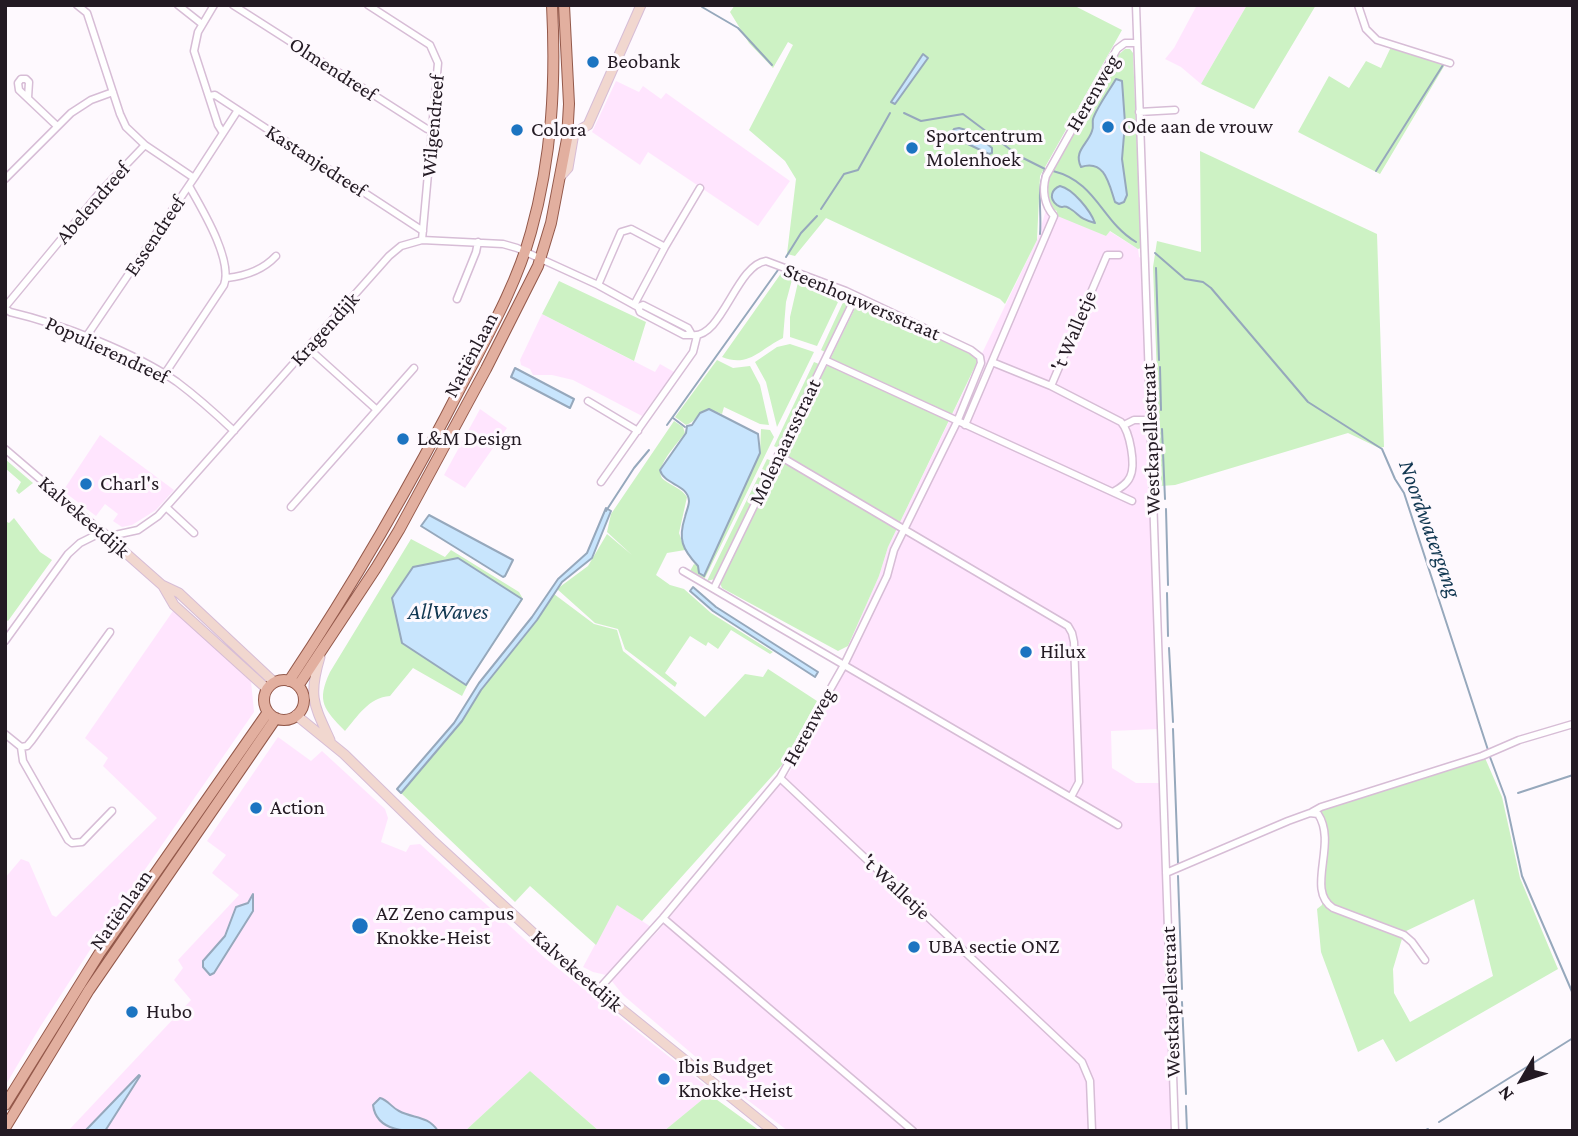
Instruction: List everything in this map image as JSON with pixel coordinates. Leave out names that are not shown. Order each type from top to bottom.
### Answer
[{"type":"main road","name":"Natiënlaan","points":[[294,683],[408,489],[497,318],[524,252],[544,181],[553,118],[552,5]]},
{"type":"main road","name":"Natiënlaan","points":[[294,683],[321,652],[376,568],[521,303],[540,259],[561,176],[569,117],[564,5]]},
{"type":"main road","points":[[294,683],[303,701],[296,715],[289,719],[272,715],[264,698],[270,686],[294,683]]},
{"type":"main road","name":"Natiënlaan","points":[[5,1105],[99,954],[272,715]]},
{"type":"main road","name":"Natiënlaan","points":[[5,1128],[89,990],[272,715]]},
{"type":"street","points":[[77,5],[87,13],[126,127],[145,145]]},
{"type":"street","points":[[178,5],[202,24]]},
{"type":"street","points":[[214,5],[195,39],[194,51],[223,134]]},
{"type":"street","name":"Olmendreef","points":[[233,5],[427,129],[433,130]]},
{"type":"street","name":"Wilgendreef","points":[[368,5],[430,45],[438,63],[422,240]]},
{"type":"street","points":[[561,176],[568,168],[574,133],[588,125],[640,5]]},
{"type":"street","name":"Westkapellestraat","points":[[1136,5],[1175,1131]]},
{"type":"street","points":[[1358,5],[1366,29],[1377,40],[1450,62]]},
{"type":"street","name":"Herenweg","points":[[965,425],[1054,216],[1048,210],[1044,192],[1046,176],[1117,49],[1125,43],[1137,43]]},
{"type":"street","points":[[5,179],[80,106],[113,92]]},
{"type":"street","name":"Kastanjedreef","points":[[209,96],[215,95],[423,231]]},
{"type":"street","points":[[28,98],[57,127]]},
{"type":"street","name":"Essendreef","points":[[86,337],[238,110]]},
{"type":"street","points":[[1139,112],[1175,110]]},
{"type":"street","points":[[569,117],[572,124],[581,127]]},
{"type":"street","name":"Abelendreef","points":[[5,308],[101,191],[145,145],[194,178]]},
{"type":"street","points":[[164,375],[227,278],[225,261],[201,206],[189,186]]},
{"type":"street","points":[[636,306],[665,247],[700,188]]},
{"type":"street","points":[[598,285],[621,232],[631,229],[665,247]]},
{"type":"street","name":"Kragendijk","points":[[110,539],[115,535],[138,530],[166,507],[395,250],[422,240],[503,244],[524,252]]},
{"type":"street","points":[[457,299],[478,242]]},
{"type":"street","points":[[524,252],[598,285],[636,306],[643,305],[688,328],[694,335],[693,352],[601,482]]},
{"type":"street","name":"'t Walletje","points":[[1119,255],[1107,255],[1051,386],[1124,425]]},
{"type":"street","points":[[227,278],[240,277],[267,265],[276,256]]},
{"type":"street","name":"Steenhouwersstraat","points":[[694,335],[708,329],[759,262],[772,263],[856,296],[971,350],[980,357]]},
{"type":"street","name":"Molenaarsstraat","points":[[713,588],[856,296]]},
{"type":"street","name":"Populierendreef","points":[[5,308],[86,337],[164,375],[188,391],[234,431]]},
{"type":"street","points":[[308,348],[377,410]]},
{"type":"street","name":"Herenweg","points":[[598,990],[663,918],[780,778],[844,665],[887,576],[894,550],[957,422],[979,369],[980,357]]},
{"type":"street","points":[[825,360],[1132,501]]},
{"type":"street","points":[[992,362],[1051,386]]},
{"type":"street","points":[[292,508],[414,368]]},
{"type":"street","points":[[588,401],[638,430]]},
{"type":"street","points":[[1113,492],[1122,487],[1132,474],[1130,434],[1124,425],[1134,420],[1150,420]]},
{"type":"street","name":"Kalvekeetdijk","points":[[5,449],[162,585],[176,607],[270,686]]},
{"type":"street","points":[[778,455],[1068,626],[1072,633],[1079,782],[1071,797]]},
{"type":"street","points":[[166,507],[194,533]]},
{"type":"street","points":[[5,641],[68,554],[80,543],[102,532]]},
{"type":"street","points":[[683,571],[1118,825]]},
{"type":"street","points":[[21,747],[27,746],[32,740],[110,632]]},
{"type":"street","name":"Kalvekeetdijk","points":[[321,652],[312,693],[316,711],[330,742]]},
{"type":"street","name":"Kalvekeetdijk","points":[[296,715],[330,742],[431,839],[598,990],[773,1131]]},
{"type":"street","points":[[1167,873],[1321,807],[1573,724]]},
{"type":"street","points":[[5,734],[21,747],[23,761],[64,834],[72,843],[82,842],[112,811]]},
{"type":"street","name":"'t Walletje","points":[[780,778],[1082,1062],[1090,1081],[1091,1131]]},
{"type":"street","points":[[1310,813],[1318,814],[1325,824],[1321,891],[1325,901],[1333,908],[1404,936],[1412,942],[1424,960]]},
{"type":"street","points":[[663,918],[913,1131]]},
{"type":"shaded area","points":[[1197,5],[1247,5],[1201,84],[1181,67],[1165,59],[1174,48]]},
{"type":"shaded area","points":[[616,81],[639,92],[643,86],[661,99],[666,93],[790,181],[758,226],[648,152],[640,165],[592,132]]},
{"type":"shaded area","points":[[1046,210],[1106,236],[1109,231],[1138,249],[1141,258],[1158,729],[1111,731],[1112,768],[1136,783],[1161,783],[1173,1131],[788,1131],[737,1092],[623,995],[611,980],[659,930],[789,773],[854,653],[848,646],[879,576],[888,547],[1037,240]]},
{"type":"shaded area","points":[[542,314],[655,372],[660,364],[674,372],[642,416],[573,380],[552,375],[533,375],[530,369],[521,365],[520,360]]},
{"type":"shaded area","points":[[480,409],[507,428],[465,488],[444,475]]},
{"type":"shaded area","points":[[100,435],[174,490],[156,510],[132,525],[122,527],[113,521],[118,514],[105,504],[96,516],[63,491]]},
{"type":"shaded area","points":[[173,611],[192,625],[251,681],[254,712],[101,933],[5,1086],[5,878],[21,859],[29,862],[52,915],[56,917],[157,818],[103,766],[108,758],[85,738]]},
{"type":"shaded area","name":"AZ Zeno campus Knokke-Heist","points":[[278,737],[311,761],[322,751],[385,809],[388,818],[381,842],[406,852],[410,845],[420,844],[545,958],[711,1090],[709,1094],[664,1131],[599,1131],[530,1071],[465,1131],[68,1131],[191,1000],[174,980],[183,968],[178,960],[239,895],[212,873],[226,855],[207,841]]},
{"type":"shaded area","points":[[617,904],[651,927],[606,975],[593,972],[583,967]]},
{"type":"green space","name":"Sportcentrum Molenhoek","points":[[735,5],[1073,5],[1122,30],[1040,176],[1037,240],[1005,304],[1000,299],[826,218],[795,256],[787,254],[796,179],[785,161],[749,130],[793,45],[788,42],[773,68],[749,43],[730,12]]},
{"type":"green space","points":[[1247,5],[1316,5],[1254,109],[1201,84]]},
{"type":"green space","points":[[1391,47],[1446,63],[1380,174],[1298,132],[1329,76],[1349,88],[1366,61],[1381,68]]},
{"type":"green space","points":[[1125,49],[1130,49],[1133,53],[1141,248],[1138,249],[1110,231],[1106,236],[1055,215],[1057,211],[1050,208],[1046,190],[1050,176],[1116,57]]},
{"type":"green space","points":[[1200,151],[1377,234],[1384,447],[1379,448],[1348,433],[1175,485],[1161,486],[1153,267],[1157,241],[1201,252]]},
{"type":"green space","points":[[782,272],[793,276],[786,302],[783,338],[747,359],[731,360],[722,357]]},
{"type":"green space","points":[[799,278],[837,293],[835,298],[839,300],[817,346],[790,337],[790,317]]},
{"type":"green space","points":[[559,281],[646,322],[634,361],[542,314]]},
{"type":"green space","points":[[846,296],[848,303],[825,352],[821,350]]},
{"type":"green space","points":[[861,296],[981,354],[888,547],[879,576],[848,646],[838,651],[722,588],[720,583]]},
{"type":"green space","points":[[790,344],[814,352],[777,427],[766,382],[755,362],[777,347]]},
{"type":"green space","points":[[717,360],[733,368],[750,366],[760,385],[769,425],[760,424],[724,407],[722,414],[709,409],[686,425],[675,417]]},
{"type":"green space","points":[[814,362],[819,364],[778,448],[774,446]]},
{"type":"green space","points":[[674,421],[683,427],[685,433],[663,463],[661,476],[687,497],[679,533],[685,550],[667,553],[656,575],[670,585],[684,589],[711,613],[773,652],[770,654],[731,630],[718,649],[708,642],[706,646],[690,636],[665,673],[677,683],[675,687],[625,649],[618,629],[595,623],[557,589],[588,566],[607,534],[632,555],[607,532],[611,514]]},
{"type":"green space","points":[[761,429],[770,430],[774,437],[704,580],[690,571],[694,564],[704,576],[760,453]]},
{"type":"green space","points":[[5,459],[33,483],[19,494],[16,491],[21,482],[5,468]]},
{"type":"green space","points":[[767,459],[772,461],[715,579],[707,581]]},
{"type":"green space","points":[[14,518],[40,552],[52,560],[8,621],[5,619],[5,521],[9,523]]},
{"type":"green space","points":[[411,539],[445,557],[451,550],[519,592],[523,599],[462,696],[413,668],[390,696],[370,704],[345,731],[324,705],[323,691],[326,682]]},
{"type":"green space","points":[[554,594],[594,624],[617,630],[623,651],[705,717],[745,674],[763,677],[768,669],[817,701],[782,765],[642,921],[617,905],[596,945],[530,886],[515,902],[401,793],[462,721],[481,690],[537,620]]},
{"type":"green space","points":[[1485,758],[1502,797],[1520,878],[1558,969],[1396,1062],[1383,1039],[1358,1052],[1321,952],[1317,909],[1322,905],[1328,831],[1320,811]],"holes":[[[1474,899],[1493,976],[1410,1022],[1394,993],[1393,969],[1404,932]]]},
{"type":"green space","points":[[530,1071],[599,1131],[465,1131]]},
{"type":"green space","points":[[709,1094],[760,1131],[664,1131]]},
{"type":"water","points":[[923,54],[928,58],[895,104],[891,102]]},
{"type":"water","points":[[1116,79],[1122,81],[1125,123],[1122,159],[1127,195],[1124,202],[1119,204],[1115,202],[1101,170],[1089,165],[1081,167],[1079,161],[1082,148],[1093,130],[1095,114]]},
{"type":"water","points":[[954,129],[973,132],[992,148],[992,153],[953,137],[951,134]]},
{"type":"water","points":[[1060,186],[1080,201],[1095,223],[1054,202],[1052,194]]},
{"type":"water","points":[[515,368],[574,399],[570,408],[511,377]]},
{"type":"water","points":[[709,409],[758,434],[760,453],[704,576],[699,573],[698,566],[688,554],[682,538],[688,495],[666,479],[660,470],[686,433],[687,426],[692,425],[700,413]]},
{"type":"water","points":[[606,508],[611,511],[592,558],[562,582],[537,620],[481,690],[462,721],[401,793],[397,789],[454,723],[479,683],[532,617],[558,579],[587,553]]},
{"type":"water","points":[[429,515],[513,560],[505,576],[421,526]]},
{"type":"water","name":"AllWaves","points":[[458,558],[522,599],[466,685],[402,643],[392,598],[413,567]]},
{"type":"water","points":[[693,587],[716,607],[818,672],[815,677],[713,611],[690,591]]},
{"type":"water","points":[[253,894],[253,911],[214,973],[210,975],[203,967],[203,961],[225,936],[236,907],[248,903]]},
{"type":"water","points":[[139,1075],[105,1131],[85,1131]]},
{"type":"water","points":[[380,1098],[405,1114],[429,1122],[438,1131],[409,1131],[390,1127],[376,1115],[373,1105]]},
{"type":"waterway","name":"Noordwatergang","points":[[702,7],[738,28],[772,65]]},
{"type":"waterway","points":[[1376,171],[1443,65]]},
{"type":"waterway","points":[[821,209],[844,174],[858,170],[890,113]]},
{"type":"waterway","name":"Noordwatergang","points":[[904,113],[921,121],[963,114],[1019,156],[1045,169],[1040,193],[1040,234]]},
{"type":"waterway","name":"Noordwatergang","points":[[1053,171],[1080,184],[1114,224],[1136,242]]},
{"type":"waterway","points":[[786,257],[801,233],[817,216]]},
{"type":"waterway","name":"Noordwatergang","points":[[1155,253],[1185,279],[1203,282],[1211,288],[1308,402],[1382,449],[1404,493],[1488,750]]},
{"type":"waterway","points":[[1156,268],[1159,360]]},
{"type":"waterway","points":[[667,425],[778,270]]},
{"type":"waterway","points":[[1160,367],[1161,410]]},
{"type":"waterway","points":[[673,418],[685,427]]},
{"type":"waterway","points":[[1162,429],[1165,499]]},
{"type":"waterway","points":[[606,511],[649,450]]},
{"type":"waterway","points":[[1166,509],[1168,585]]},
{"type":"waterway","points":[[1167,593],[1168,636]]},
{"type":"waterway","points":[[1169,648],[1173,722]]},
{"type":"waterway","points":[[1173,729],[1178,863]]},
{"type":"waterway","points":[[1490,757],[1505,797],[1522,876],[1573,994]]},
{"type":"waterway","points":[[1518,793],[1573,775]]},
{"type":"waterway","points":[[1178,876],[1182,989]]},
{"type":"waterway","points":[[1182,1002],[1186,1094]]},
{"type":"waterway","points":[[1439,1122],[1573,1038]]},
{"type":"waterway","points":[[1186,1106],[1187,1131]]},
{"type":"waterway","points":[[1424,1131],[1428,1129]]},
{"type":"place","name":"Beobank","points":[[593,62]]},
{"type":"place","name":"Ode aan de vrouw","points":[[1108,127]]},
{"type":"place","name":"Colora","points":[[517,130]]},
{"type":"place","name":"Sportcentrum Molenhoek","points":[[912,148]]},
{"type":"place","name":"L&M Design","points":[[403,439]]},
{"type":"place","name":"Charl's","points":[[86,484]]},
{"type":"place","name":"Hilux","points":[[1026,652]]},
{"type":"place","name":"Action","points":[[256,808]]},
{"type":"place","name":"AZ Zeno campus Knokke-Heist","points":[[360,926]]},
{"type":"place","name":"UBA sectie ONZ","points":[[914,947]]},
{"type":"place","name":"Hubo","points":[[132,1012]]},
{"type":"place","name":"Ibis Budget Knokke-Heist","points":[[664,1079]]}]
